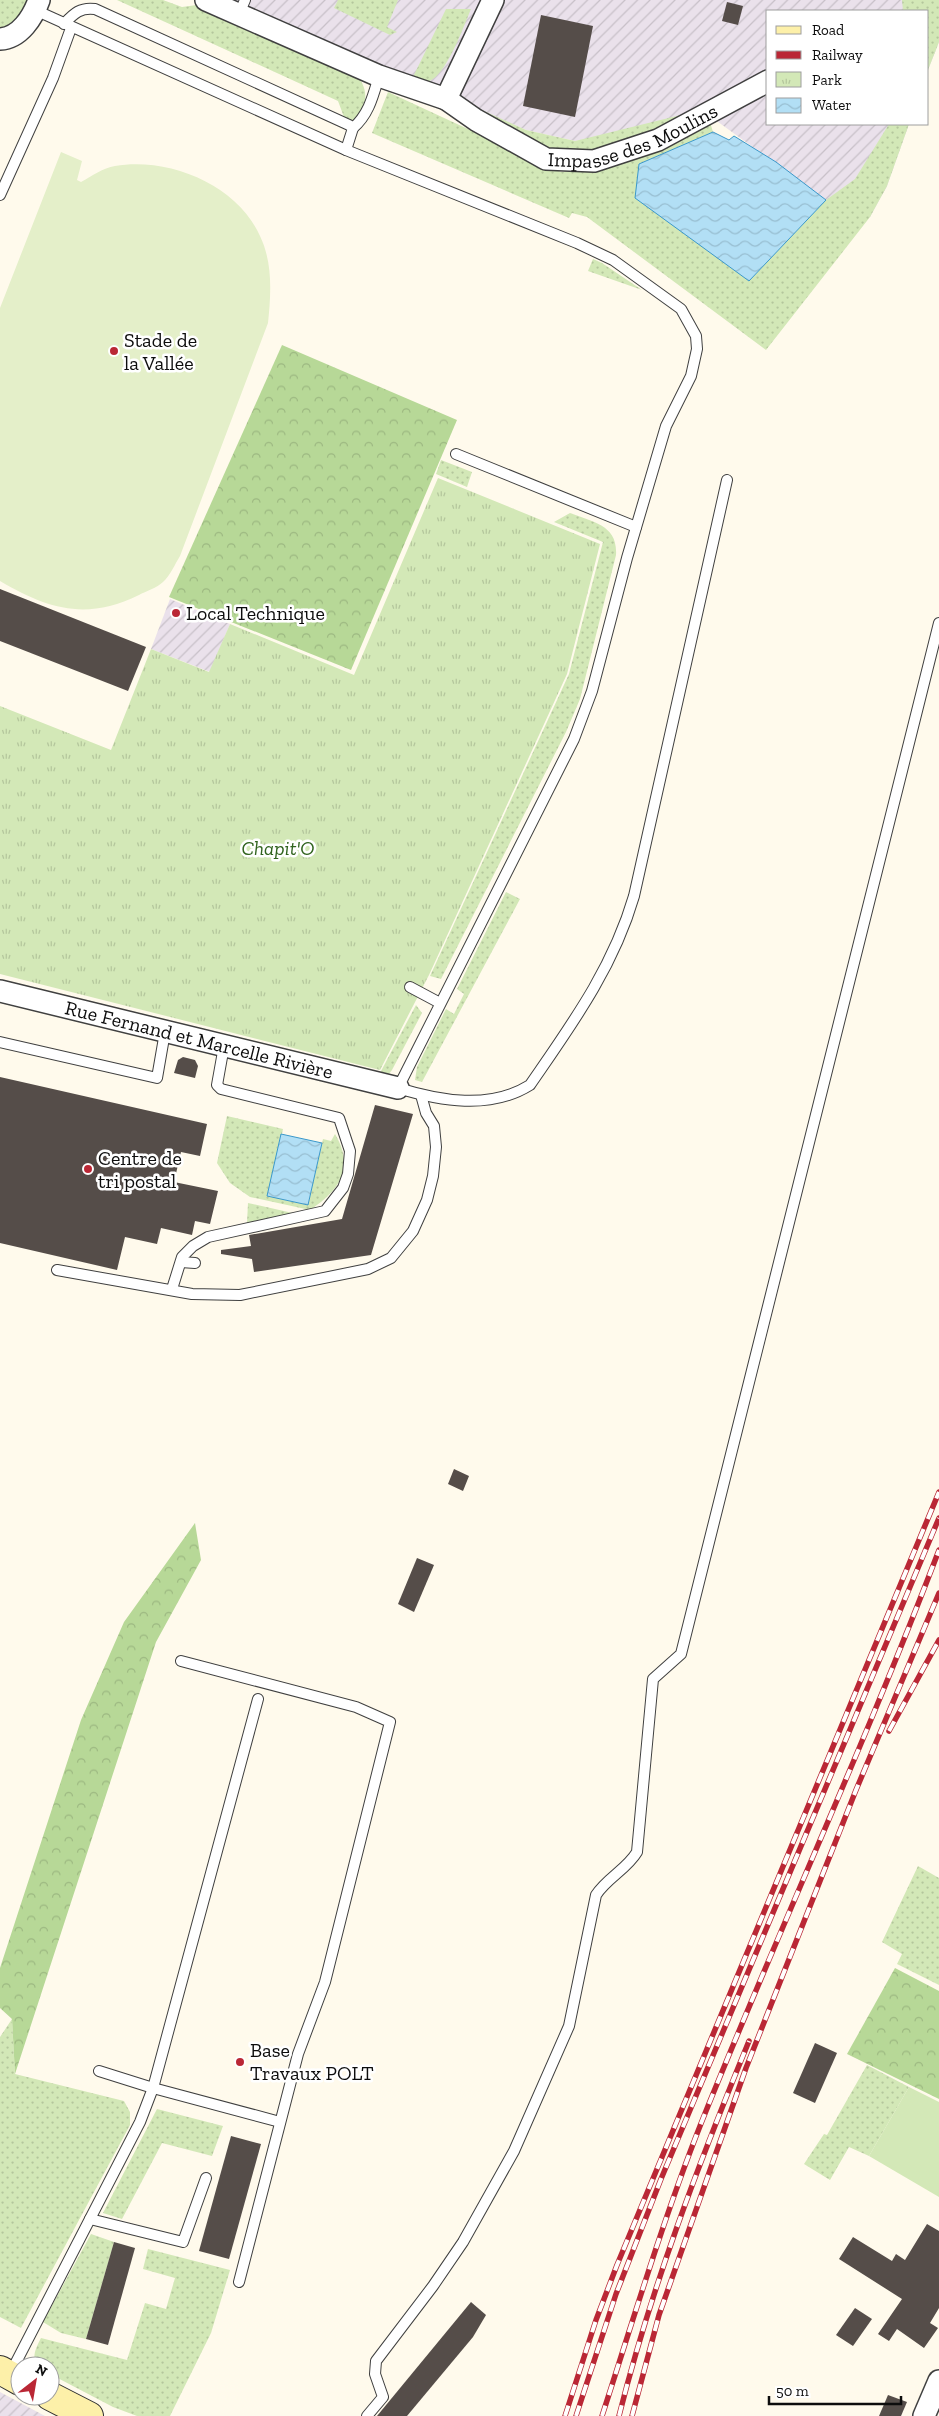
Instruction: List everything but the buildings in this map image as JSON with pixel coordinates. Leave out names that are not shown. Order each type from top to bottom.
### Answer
[{"type":"main road","points":[[60,2401],[89,2416]]},
{"type":"street","name":"Impasse des Moulins","points":[[206,0],[242,7],[379,76],[446,99],[476,120],[546,159],[594,161],[658,140],[766,82]]},
{"type":"street","points":[[446,99],[493,0]]},
{"type":"street","points":[[0,39],[18,32],[37,5]]},
{"type":"street","name":"Rue Fernand et Marcelle Rivière","points":[[0,991],[398,1088]]},
{"type":"street","points":[[924,2416],[939,2381]]},
{"type":"lane","points":[[37,5],[68,26],[346,150],[577,243],[613,260],[681,309],[696,336],[695,365],[666,426],[636,527],[592,692],[574,739],[398,1088],[456,1102],[518,1093],[530,1085],[588,1001],[624,931],[634,896],[727,480]]},
{"type":"lane","points":[[0,194],[53,78],[68,26],[79,10],[86,8],[95,9],[353,128]]},
{"type":"lane","points":[[346,150],[353,134],[353,128],[362,120],[370,108],[379,76]]},
{"type":"lane","points":[[456,454],[636,527]]},
{"type":"lane","points":[[367,2416],[383,2397],[375,2374],[376,2361],[433,2286],[463,2242],[514,2151],[569,2026],[596,1895],[602,1885],[632,1861],[637,1852],[653,1679],[681,1654],[939,623]]},
{"type":"lane","points":[[410,987],[440,1003]]},
{"type":"lane","points":[[0,1042],[157,1078],[165,1032]]},
{"type":"lane","points":[[172,1288],[186,1252],[208,1237],[246,1227],[320,1214],[337,1197],[348,1174],[350,1151],[339,1118],[220,1089],[217,1085],[217,1078],[224,1046]]},
{"type":"lane","points":[[57,1270],[172,1288],[192,1294],[240,1294],[368,1269],[391,1258],[413,1231],[427,1200],[433,1176],[436,1147],[434,1126],[426,1113],[421,1095]]},
{"type":"lane","points":[[181,1262],[195,1263]]},
{"type":"lane","points":[[181,1661],[356,1707],[390,1722],[325,1982],[298,2054],[239,2282]]},
{"type":"lane","points":[[20,2356],[140,2122],[153,2088],[258,1699]]},
{"type":"lane","points":[[99,2071],[153,2088],[280,2122]]},
{"type":"lane","points":[[90,2219],[183,2242],[206,2178]]},
{"type":"shaded area","points":[[230,0],[939,0],[939,42],[929,67],[929,10],[766,10],[766,125],[909,125],[887,186],[870,217],[826,200],[714,119],[575,141],[526,130]]},
{"type":"shaded area","points":[[170,599],[230,624],[210,672],[151,649]]},
{"type":"shaded area","points":[[0,2392],[10,2397],[10,2406],[26,2406],[45,2416],[0,2416]]},
{"type":"green space","points":[[0,0],[32,0],[19,18],[0,28]]},
{"type":"green space","points":[[117,0],[163,0],[182,7],[204,4],[355,74],[363,85],[365,92],[362,110],[353,121],[344,117],[338,101]]},
{"type":"green space","points":[[338,0],[398,0],[387,27],[397,32],[390,35],[334,8]]},
{"type":"green space","points":[[902,0],[939,0],[939,42],[929,67],[929,10],[903,10]]},
{"type":"green space","points":[[446,9],[471,9],[446,64],[439,74],[431,80],[423,82],[413,77]]},
{"type":"green space","points":[[388,92],[561,172],[602,168],[710,122],[713,132],[639,164],[749,281],[826,200],[855,179],[888,125],[909,125],[887,186],[870,217],[766,350],[587,217],[572,213],[569,218],[372,133]]},
{"type":"green space","points":[[462,101],[526,130],[575,141],[689,113],[628,143],[597,152],[545,150]]},
{"type":"green space","points":[[61,152],[82,161],[77,180],[81,182],[111,167],[136,164],[158,166],[179,171],[200,178],[219,189],[235,202],[249,218],[260,236],[267,257],[270,279],[268,323],[180,556],[168,577],[158,586],[120,603],[102,608],[84,609],[51,605],[0,581],[0,308]]},
{"type":"green space","points":[[593,259],[602,263],[642,290],[588,271]]},
{"type":"green space","points":[[282,345],[457,420],[351,670],[169,597]]},
{"type":"green space","points":[[441,460],[472,472],[467,487],[436,474]]},
{"type":"green space","name":"Chapit'O","points":[[438,478],[600,544],[567,674],[429,975],[380,1070],[0,974],[0,706],[111,750],[151,649],[209,672],[230,624],[354,675]]},
{"type":"green space","points":[[570,513],[602,526],[613,537],[616,545],[616,555],[580,699],[566,732],[441,979],[430,976],[569,674],[603,542],[554,522]]},
{"type":"green space","points":[[506,892],[520,899],[422,1082],[415,1080],[417,1067],[446,1009],[454,1014],[464,994],[457,989]]},
{"type":"green space","points":[[416,1005],[422,1013],[392,1070],[388,1075],[380,1073]]},
{"type":"green space","points":[[227,1116],[283,1129],[268,1196],[308,1205],[323,1139],[331,1141],[335,1134],[344,1157],[344,1168],[336,1186],[321,1202],[310,1210],[250,1197],[230,1183],[217,1163]]},
{"type":"green space","points":[[248,1203],[297,1214],[247,1223]]},
{"type":"green space","points":[[195,1523],[201,1560],[156,1642],[15,2074],[12,2019],[0,2008],[0,1968],[81,1720],[124,1622]]},
{"type":"green space","points":[[918,1866],[939,1878],[939,1985],[897,1964],[902,1954],[882,1942]]},
{"type":"green space","points":[[895,1968],[939,1991],[939,2099],[847,2054]]},
{"type":"green space","points":[[12,2019],[15,2074],[124,2101],[130,2112],[130,2125],[21,2328],[0,2317],[0,2037]]},
{"type":"green space","points":[[867,2065],[909,2087],[869,2156],[849,2147],[830,2180],[804,2164],[824,2134],[827,2135]]},
{"type":"green space","points":[[909,2087],[939,2102],[939,2197],[869,2156]]},
{"type":"green space","points":[[157,2109],[223,2126],[212,2156],[162,2143],[122,2219],[103,2213]]},
{"type":"green space","points":[[91,2234],[114,2242],[86,2339],[61,2333],[43,2322]]},
{"type":"green space","points":[[148,2249],[230,2270],[211,2333],[170,2416],[137,2416],[113,2407],[60,2379],[60,2356],[34,2356],[41,2338],[127,2360],[145,2303],[166,2309],[175,2278],[143,2269]]},
{"type":"water","points":[[713,132],[729,140],[734,136],[776,162],[826,200],[749,281],[635,198],[639,164]]},
{"type":"water","points":[[281,1134],[322,1143],[308,1205],[267,1196]]},
{"type":"railway","points":[[565,2416],[596,2320],[617,2265],[939,1492]]},
{"type":"railway","points":[[576,2416],[616,2294],[661,2179],[939,1518]]},
{"type":"railway","points":[[602,2416],[651,2262],[691,2148],[854,1761],[939,1550]]},
{"type":"railway","points":[[632,2416],[659,2315],[746,2068],[856,1790],[939,1593]]},
{"type":"railway","points":[[889,1731],[939,1640]]},
{"type":"railway","points":[[619,2416],[646,2321],[677,2226],[749,2041]]},
{"type":"place","name":"Stade de la Vallée","points":[[114,351]]},
{"type":"place","name":"Local Technique","points":[[176,613]]},
{"type":"place","name":"Centre de tri postal","points":[[88,1169]]},
{"type":"place","name":"Base Travaux POLT","points":[[240,2062]]}]
